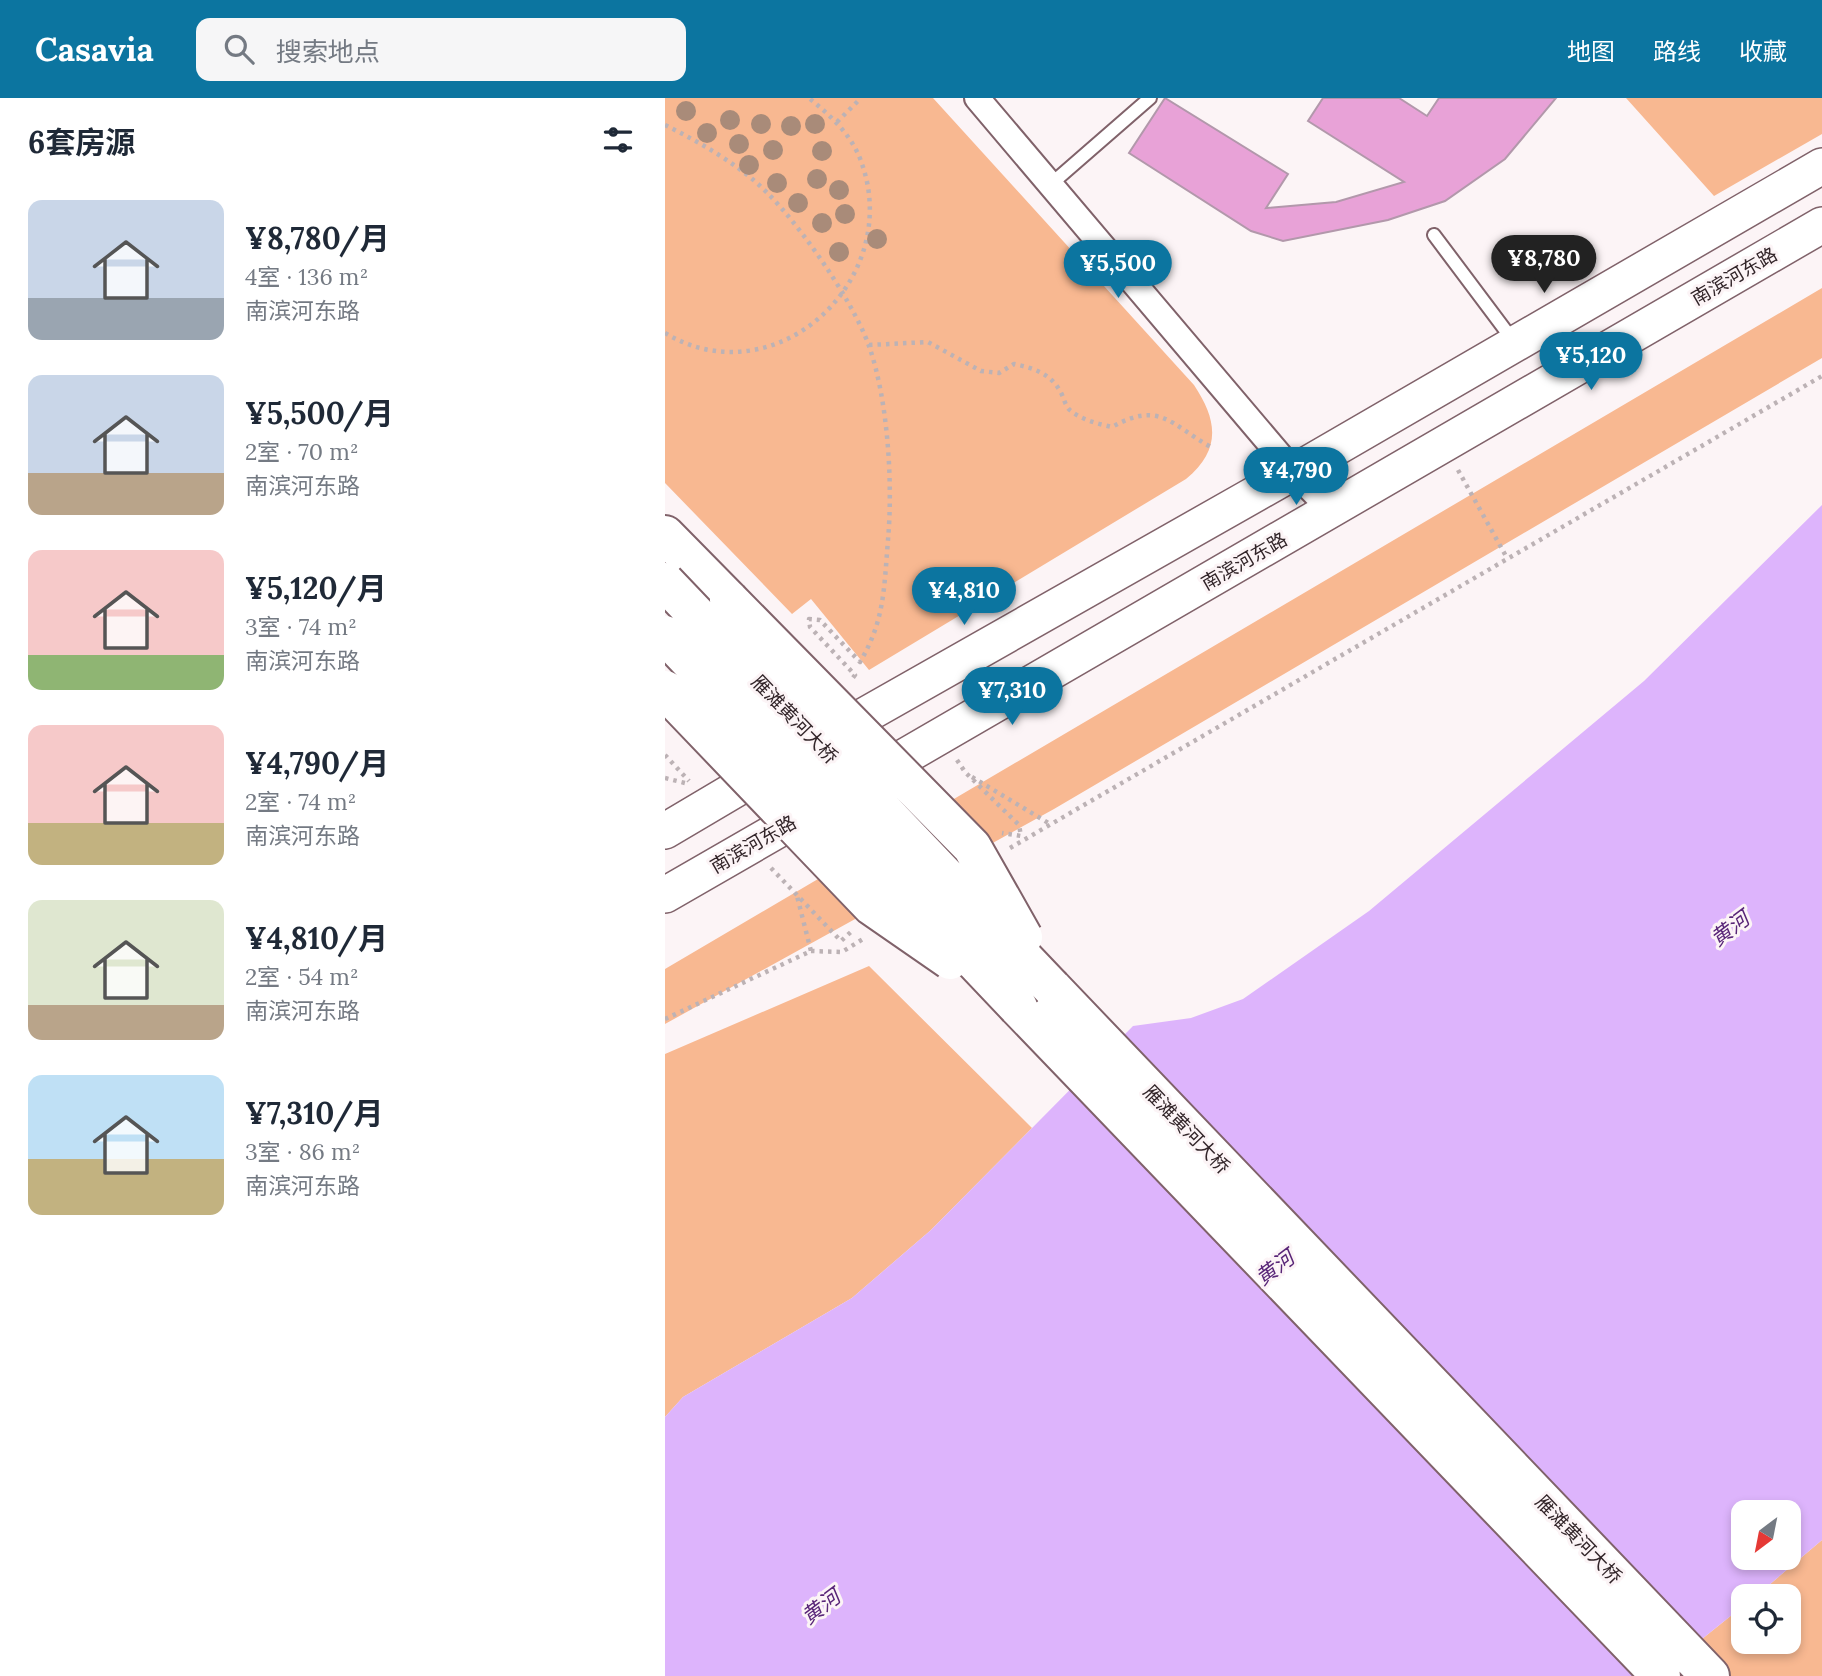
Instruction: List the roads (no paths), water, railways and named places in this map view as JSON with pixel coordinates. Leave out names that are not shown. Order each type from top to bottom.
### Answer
[{"type":"main road","points":[[665,831],[1294,472],[1822,166]]},
{"type":"main road","name":"南滨河东路","points":[[665,895],[1822,225]]},
{"type":"main road","points":[[665,535],[972,847],[1052,988]]},
{"type":"main road","name":"雁滩黄河大桥","points":[[665,582],[1710,1676]]},
{"type":"main road","name":"雁滩黄河大桥","points":[[665,635],[1018,1007],[1661,1676]]},
{"type":"main road","points":[[665,691],[872,906],[1018,1007]]},
{"type":"street","points":[[977,98],[1294,472],[1331,510]]},
{"type":"lane","points":[[1050,185],[1150,98]]},
{"type":"lane","points":[[1434,235],[1515,344]]},
{"type":"water","name":"黄河","points":[[1822,505],[1822,1540],[1801,1558],[1801,1500],[1731,1500],[1731,1570],[1787,1570],[1770,1584],[1731,1584],[1731,1616],[1656,1676],[665,1676],[665,1417],[683,1397],[852,1298],[931,1230],[1133,1026],[1191,1018],[1243,999],[1369,911],[1644,681]]}]
